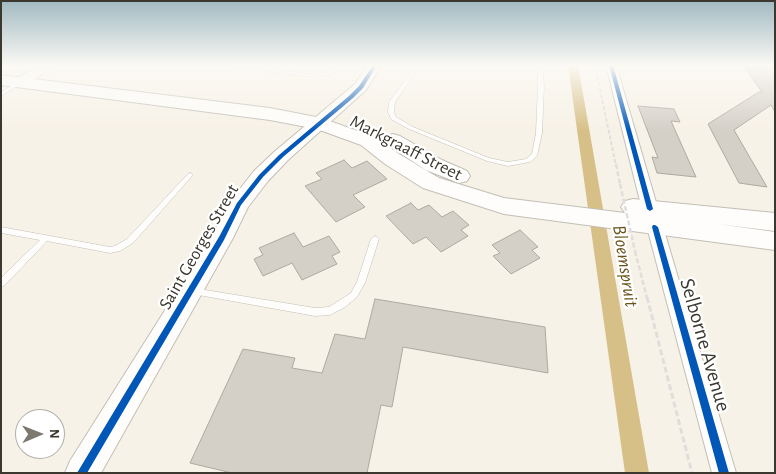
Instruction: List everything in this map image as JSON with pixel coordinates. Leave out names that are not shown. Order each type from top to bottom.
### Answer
[{"type":"main road","points":[[1,98],[13,87]]},
{"type":"main road","name":"Markgraaff Street","points":[[126,87],[268,103],[335,121],[431,183],[504,206],[620,204],[653,218],[775,241]]},
{"type":"main road","name":"Markgraaff Street","points":[[653,218],[775,222]]},
{"type":"street","name":"Saint Georges Street","points":[[82,473],[222,238],[335,121],[361,87]]},
{"type":"street","name":"Saint Georges Street","points":[[335,121],[375,87]]},
{"type":"street","name":"Selborne Avenue","points":[[617,87],[724,473]]},
{"type":"lane","points":[[403,87],[392,102],[390,112],[393,118],[411,128],[470,152],[508,164],[528,162],[535,155],[539,133],[541,87]]},
{"type":"lane","points":[[1,238],[5,230],[110,250],[121,247],[130,241],[190,175]]},
{"type":"lane","points":[[1,284],[46,238]]},
{"type":"lane","points":[[191,291],[316,312],[330,311],[354,295],[361,283],[375,240]]},
{"type":"path","points":[[599,87],[620,204],[635,251],[692,473]]},
{"type":"building","points":[[759,87],[775,87],[775,112],[771,105],[734,130],[767,187],[739,183],[708,124],[759,92],[762,92]]},
{"type":"building","points":[[638,106],[674,109],[680,122],[671,121],[696,177],[657,173],[652,157],[658,158]]},
{"type":"building","points":[[344,160],[352,168],[367,161],[387,179],[353,195],[365,207],[336,222],[305,186],[322,179],[316,173]]},
{"type":"building","points":[[411,203],[418,210],[429,205],[442,217],[453,211],[469,225],[461,230],[468,236],[441,252],[426,237],[413,244],[386,216]]},
{"type":"building","points":[[520,230],[538,247],[532,250],[540,258],[511,274],[493,256],[500,253],[492,245]]},
{"type":"building","points":[[294,233],[303,247],[329,236],[340,252],[332,256],[337,264],[302,280],[292,263],[263,276],[254,259],[263,255],[259,248]]},
{"type":"building","points":[[375,299],[545,327],[548,373],[403,347],[392,407],[381,405],[367,473],[232,473],[190,463],[243,349],[295,358],[292,368],[322,373],[335,334],[365,339]]},
{"type":"waterway","name":"Bloemspruit","points":[[576,87],[637,473]]},
{"type":"cycle path","points":[[82,473],[222,238],[239,204],[261,176],[281,156],[361,87]]},
{"type":"cycle path","points":[[617,87],[650,209]]},
{"type":"cycle path","points":[[655,227],[724,473]]}]
